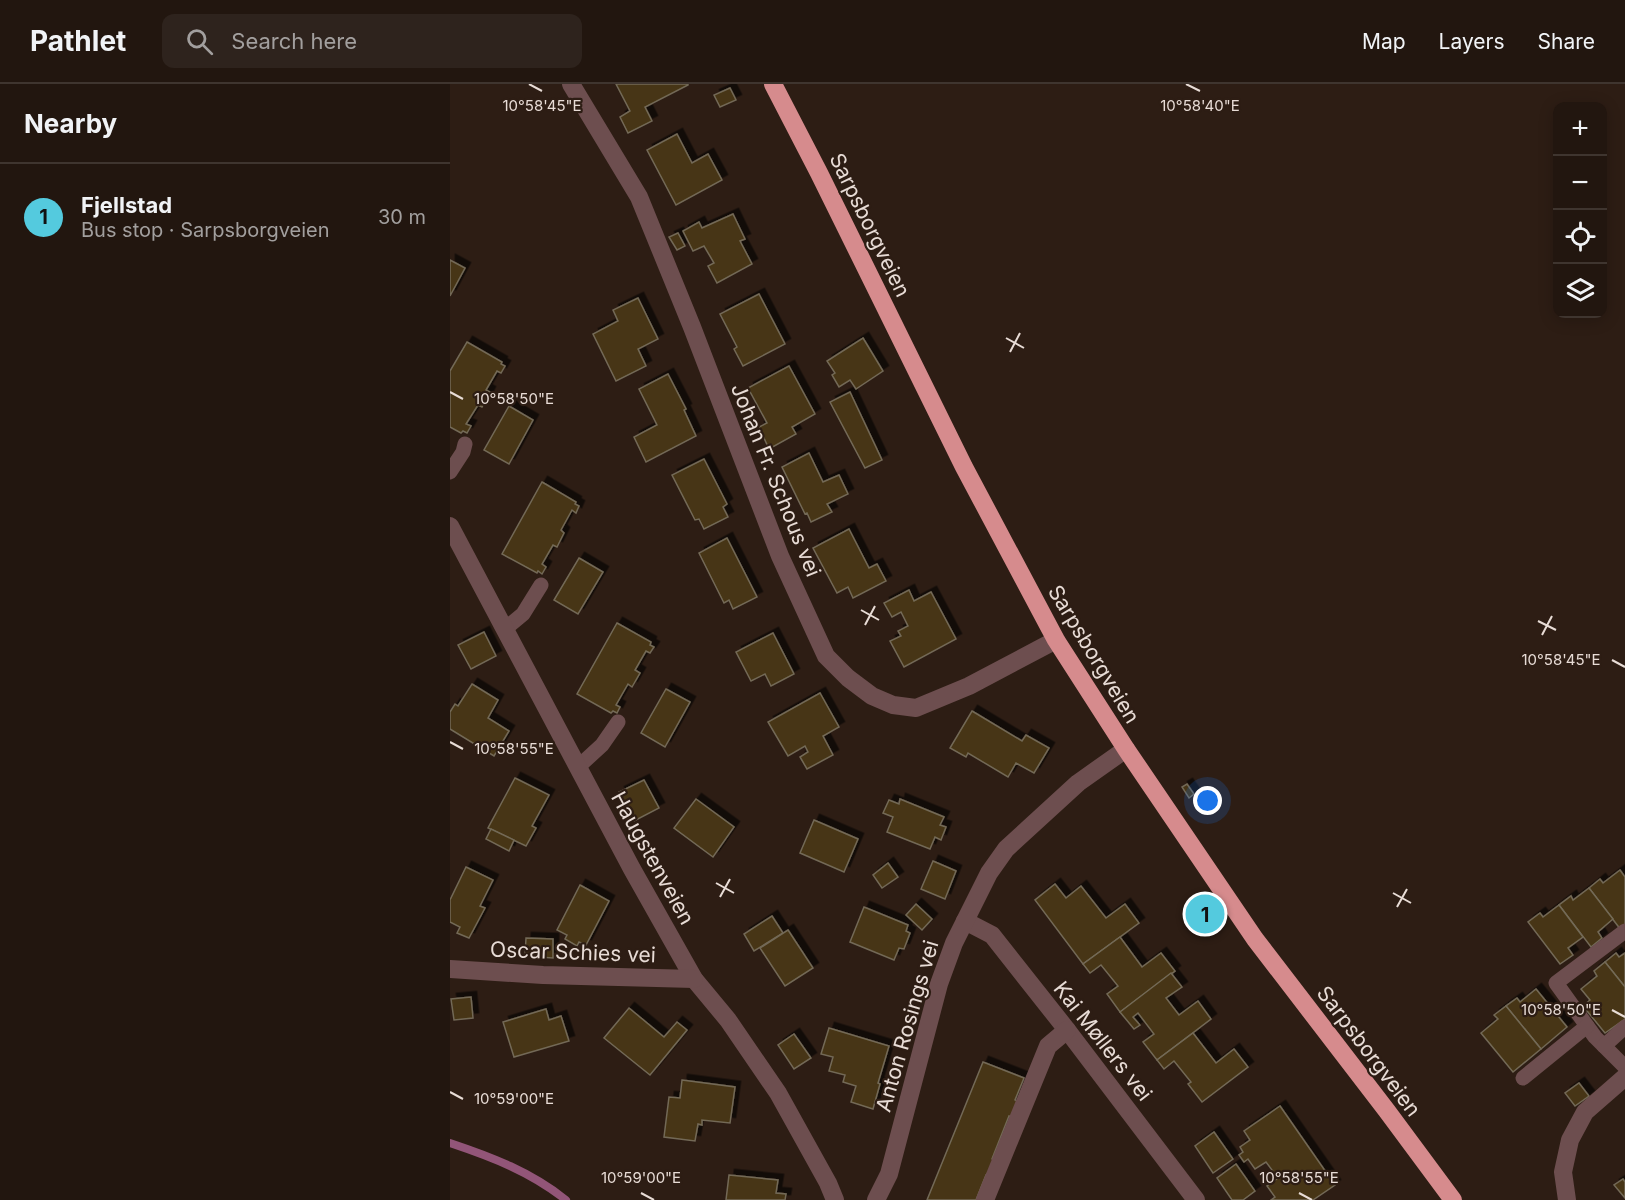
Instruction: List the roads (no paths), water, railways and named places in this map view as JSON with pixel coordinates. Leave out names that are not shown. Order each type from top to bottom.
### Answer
[{"type":"highway","name":"Sarpsborgveien","points":[[773,84],[825,184],[964,467],[1056,640],[1126,749],[1255,939],[1388,1111],[1453,1200]]},
{"type":"street","name":"Johan Fr. Schous vei","points":[[571,84],[639,197],[692,327],[780,556],[826,656],[848,678],[872,696],[893,705],[916,708],[969,686],[1056,640]]},
{"type":"street","name":"Haugstenveien","points":[[450,526],[632,869],[694,979],[728,1020],[778,1093],[835,1200]]},
{"type":"street","name":"Anton Rosings vei","points":[[876,1200],[889,1174],[939,984],[954,943],[989,873],[1006,849],[1078,783],[1126,749]]},
{"type":"street","name":"Kai Møllers vei","points":[[965,921],[992,936],[1067,1030],[1196,1200]]},
{"type":"street","name":"Oscar Schies vei","points":[[450,969],[543,975],[694,979]]},
{"type":"street","points":[[985,1200],[1048,1046],[1067,1030]]},
{"type":"street","points":[[1566,1200],[1563,1172],[1570,1140],[1585,1112],[1625,1077]]},
{"type":"lane","points":[[450,472],[465,444]]},
{"type":"lane","points":[[505,629],[524,614],[541,585]]},
{"type":"lane","points":[[578,767],[602,746],[618,722]]},
{"type":"lane","points":[[1625,931],[1556,983],[1587,1026],[1625,1067]]},
{"type":"lane","points":[[1523,1078],[1587,1026]]},
{"type":"lane","points":[[1604,1046],[1625,1028]]},
{"type":"waterway","points":[[450,1143],[511,1166],[539,1181],[566,1200]]},
{"type":"place","name":"Fjellstad","points":[[1205,914]]}]
